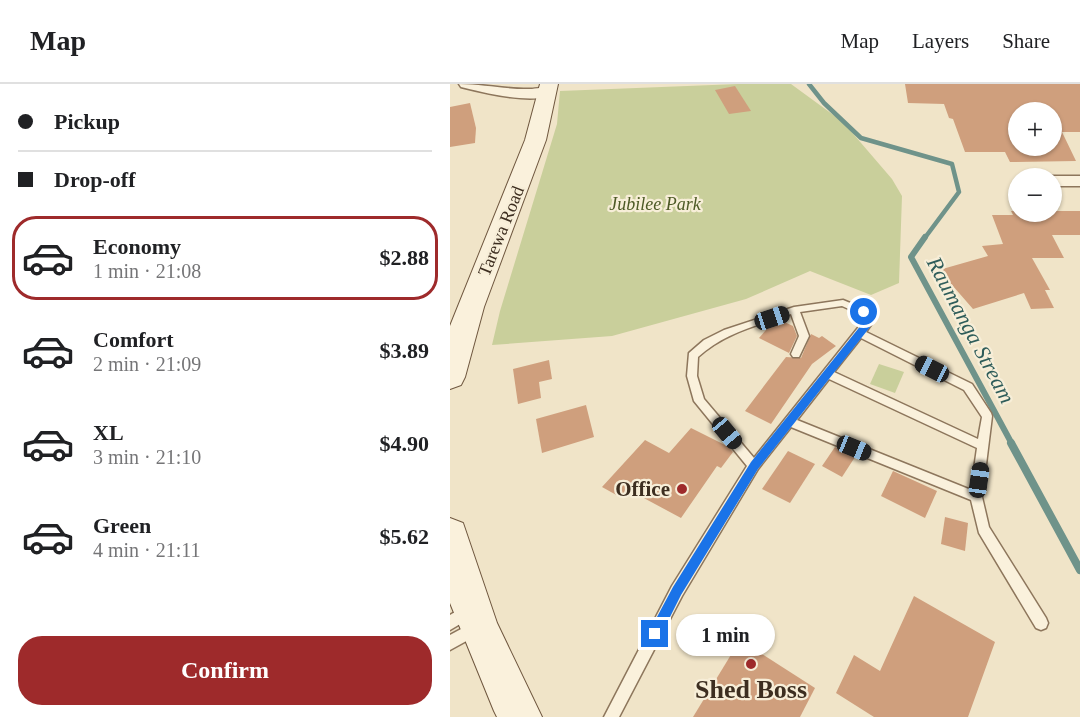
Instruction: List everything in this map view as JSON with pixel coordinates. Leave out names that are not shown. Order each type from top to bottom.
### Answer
[{"type":"main road","name":"Tarewa Road","points":[[450,377],[458,341],[467,315],[536,141],[549,88]]},
{"type":"main road","points":[[450,535],[457,569],[463,625],[504,687],[520,717]]},
{"type":"street","points":[[466,84],[510,94],[549,88]]},
{"type":"street","points":[[1062,181],[1080,181]]},
{"type":"lane","points":[[611,717],[677,591],[754,466],[866,325],[864,312],[843,303],[794,310],[727,332],[707,343],[693,356],[692,376],[699,401],[754,466]]},
{"type":"lane","points":[[794,310],[804,336],[796,354]]},
{"type":"lane","points":[[860,333],[968,387],[987,416],[976,497],[983,529],[1041,623]]},
{"type":"lane","points":[[828,374],[983,446]]},
{"type":"lane","points":[[789,422],[976,497]]},
{"type":"green space","name":"Jubilee Park","points":[[791,84],[843,122],[892,179],[902,196],[899,283],[871,295],[810,271],[746,299],[612,336],[492,345],[500,311],[557,124],[560,91]]},
{"type":"green space","points":[[879,364],[904,372],[895,393],[870,384]]},
{"type":"building","points":[[905,84],[1080,84],[1080,132],[1062,132],[1076,161],[1010,162],[1005,152],[965,152],[953,119],[949,118],[944,104],[908,103]]},
{"type":"building","points":[[735,86],[751,111],[729,114],[715,90]]},
{"type":"building","points":[[470,103],[476,128],[475,143],[450,147],[450,107]]},
{"type":"building","points":[[1062,211],[1080,211],[1080,235],[1052,235],[1064,258],[1032,258],[1050,290],[1045,290],[1054,308],[1031,309],[1024,293],[973,309],[939,270],[988,256],[982,246],[1003,244],[992,215],[1008,215],[1008,222],[1062,222]]},
{"type":"building","points":[[780,320],[793,326],[797,336],[789,353],[759,338],[773,322]]},
{"type":"building","points":[[811,334],[819,338],[822,336],[836,346],[812,364],[771,424],[745,411],[786,357],[801,358]]},
{"type":"building","points":[[549,360],[552,379],[539,382],[541,398],[518,404],[513,369]]},
{"type":"building","points":[[586,405],[594,437],[542,453],[536,419]]},
{"type":"building","points":[[691,428],[729,447],[733,452],[721,468],[717,466],[681,518],[627,489],[620,497],[602,487],[645,440],[669,453]]},
{"type":"building","points":[[835,447],[855,457],[842,477],[822,466]]},
{"type":"building","points":[[788,451],[815,464],[790,503],[762,489]]},
{"type":"building","points":[[893,471],[937,491],[925,518],[881,496]]},
{"type":"building","points":[[945,517],[968,523],[965,551],[941,544]]},
{"type":"building","points":[[914,596],[995,642],[968,717],[874,717],[836,693],[854,655],[880,671]]},
{"type":"building","name":"Shed Boss","points":[[740,640],[815,688],[800,717],[693,717]]},
{"type":"waterway","name":"Raumanga Stream","points":[[809,84],[824,103],[861,138],[952,164],[959,192],[924,239]]},
{"type":"waterway","name":"Raumanga Stream","points":[[925,237],[911,257],[1012,444]]},
{"type":"waterway","name":"Raumanga Stream","points":[[1011,443],[1080,570]]},
{"type":"place","name":"Office","points":[[682,489]]},
{"type":"place","name":"Shed Boss","points":[[751,664]]},
{"type":"route","points":[[655,634],[677,591],[754,466],[866,325],[864,312]]}]
